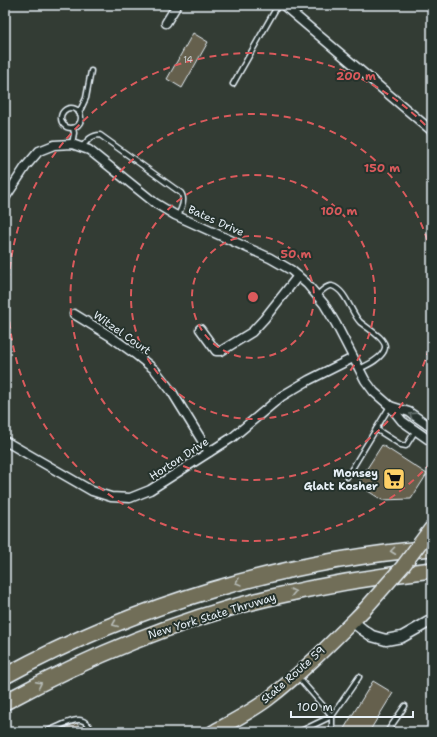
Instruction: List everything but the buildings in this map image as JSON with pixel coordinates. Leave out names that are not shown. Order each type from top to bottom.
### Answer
[{"type":"highway","name":"New York State Thruway","points":[[5,676],[52,652],[119,622],[226,585],[261,575],[335,560],[372,554],[432,548]]},
{"type":"highway","name":"New York State Thruway","points":[[5,702],[62,672],[128,643],[226,609],[274,596],[339,583],[432,570]]},
{"type":"main road","name":"State Route 59","points":[[213,732],[267,699],[297,675],[365,609],[403,566],[432,527]]},
{"type":"street","points":[[166,23],[177,5]]},
{"type":"street","points":[[283,5],[432,131]]},
{"type":"street","name":"Bates Drive","points":[[5,198],[26,166],[39,151],[54,145],[72,144],[90,150],[155,203],[178,216],[270,258],[291,270],[307,284],[324,304],[365,380],[374,392],[390,406],[402,421],[432,442]]},
{"type":"street","points":[[200,329],[216,351],[221,351],[252,332],[298,276]]},
{"type":"street","name":"Witzel Court","points":[[74,314],[110,336],[154,370],[172,392],[209,452]]},
{"type":"street","name":"Horton Drive","points":[[5,441],[92,491],[111,497],[130,498],[150,490],[233,437],[282,396],[309,380],[353,358]]},
{"type":"street","name":"Bates Drive","points":[[390,406],[409,412],[432,428]]},
{"type":"street","points":[[352,621],[372,636],[386,640],[402,636],[432,620]]},
{"type":"lane","points":[[233,84],[278,5]]},
{"type":"lane","points":[[79,113],[70,108],[64,111],[61,117],[64,126],[67,128],[73,128],[80,122],[79,113],[86,98],[91,71]]},
{"type":"lane","points":[[72,144],[74,133],[73,128]]},
{"type":"lane","points":[[82,148],[93,136],[100,135],[181,193],[183,196],[183,202],[178,216]]},
{"type":"lane","points":[[316,295],[326,287],[331,286],[336,288],[343,294],[359,321],[382,339],[385,344],[385,349],[373,362],[359,369]]},
{"type":"lane","points":[[347,477],[390,406]]},
{"type":"lane","points":[[376,429],[401,445],[406,446],[416,430]]},
{"type":"lane","points":[[297,675],[332,716],[332,728],[334,732]]},
{"type":"lane","points":[[299,732],[332,716],[359,677]]},
{"type":"lane","points":[[387,732],[405,706]]},
{"type":"lane","points":[[46,732],[74,720],[85,722],[90,726],[93,732]]},
{"type":"place","name":"Monsey Glatt Kosher","points":[[394,479]]}]
